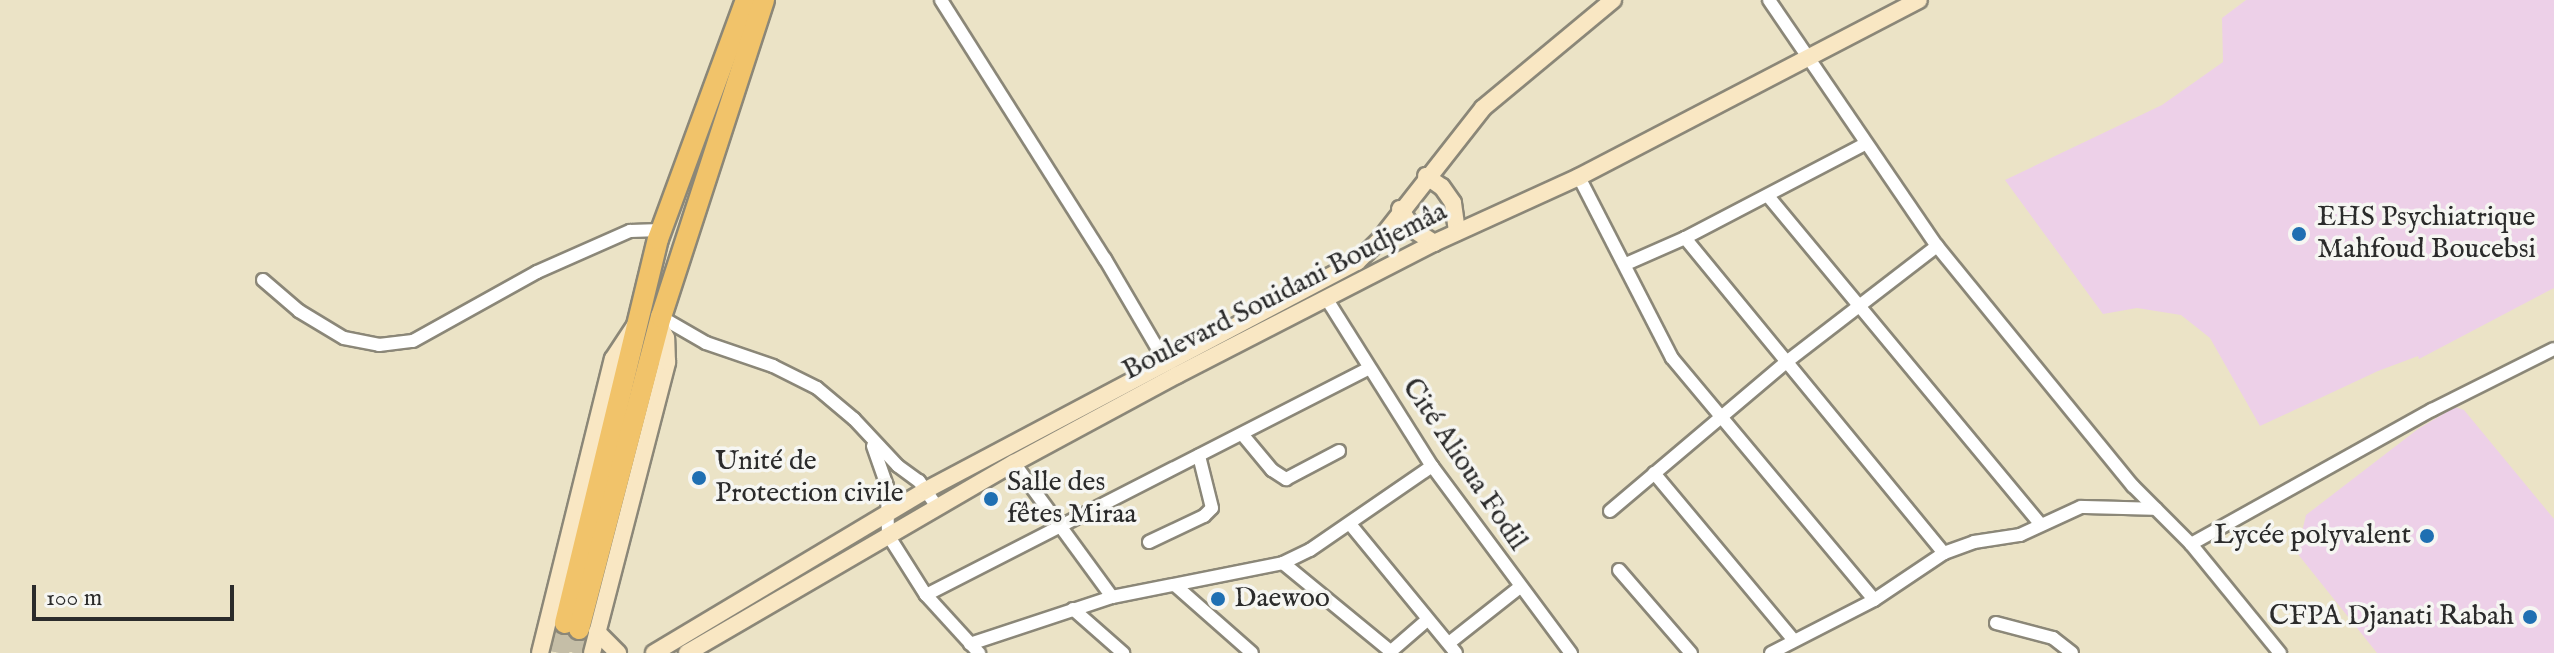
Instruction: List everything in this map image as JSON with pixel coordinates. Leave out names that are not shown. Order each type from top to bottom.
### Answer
[{"type":"highway","points":[[653,321],[661,230],[746,0]]},
{"type":"highway","points":[[580,628],[653,321],[764,0]]},
{"type":"main road","points":[[1434,243],[1414,230],[1400,209],[1502,89],[1613,0]]},
{"type":"main road","name":"Boulevard Souidani Boudjemâa","points":[[687,653],[1014,463],[1326,298],[1457,232],[1579,177],[1919,0]]},
{"type":"main road","points":[[1426,176],[1448,194],[1456,212],[1457,232]]},
{"type":"main road","name":"Boulevard Souidani Boudjemâa","points":[[654,653],[926,490],[1357,262],[1378,242],[1400,209]]},
{"type":"main road","points":[[540,653],[613,359],[624,338],[653,321]]},
{"type":"main road","points":[[580,628],[592,653]]},
{"type":"main road","points":[[580,628],[618,653]]},
{"type":"street","points":[[941,0],[1097,246],[1166,363]]},
{"type":"street","points":[[1769,0],[1937,246],[2276,648],[2260,653]]},
{"type":"street","points":[[1626,264],[1685,238],[1865,144]]},
{"type":"street","points":[[1579,177],[1672,358],[1874,600]]},
{"type":"street","points":[[1768,196],[2040,524]]},
{"type":"street","points":[[263,280],[299,311],[344,338],[379,345],[390,344],[413,341],[537,272],[630,231],[661,230]]},
{"type":"street","points":[[1685,238],[1944,553]]},
{"type":"street","points":[[1610,511],[1785,363],[1937,246]]},
{"type":"street","name":"Cité Alioua Fodil","points":[[1326,298],[1432,466],[1571,653]]},
{"type":"street","points":[[653,321],[773,366],[817,388],[836,402],[926,490],[937,507]]},
{"type":"street","points":[[2191,544],[2432,410],[2554,349]]},
{"type":"street","points":[[926,595],[1369,368]]},
{"type":"street","points":[[1242,434],[1272,470],[1286,479],[1339,451]]},
{"type":"street","points":[[869,436],[885,477],[888,535],[926,595],[974,649],[1073,609],[1112,597],[1283,563],[1350,524],[1432,466]]},
{"type":"street","points":[[1149,542],[1204,516],[1212,508],[1199,456]]},
{"type":"street","points":[[1014,463],[1059,529],[1112,597]]},
{"type":"street","points":[[1654,473],[1793,639]]},
{"type":"street","points":[[1771,653],[1874,600],[1944,553],[1974,542],[2020,535],[2081,507],[2156,509]]},
{"type":"street","points":[[1350,524],[1452,648],[1520,587]]},
{"type":"street","points":[[1283,563],[1389,652],[1427,620]]},
{"type":"street","points":[[1619,570],[1691,653]]},
{"type":"street","points":[[1176,586],[1252,653]]},
{"type":"street","points":[[1073,609],[1123,653]]},
{"type":"street","points":[[1996,623],[2053,638],[2072,653]]},
{"type":"shaded area","name":"EHS Psychiatrique Mahfoud Boucebsi","points":[[2246,0],[2554,0],[2554,288],[2419,359],[2418,356],[2378,371],[2260,426],[2210,338],[2181,315],[2137,308],[2103,314],[2005,180],[2162,105],[2223,62],[2222,18]]},
{"type":"shaded area","name":"Lycée polyvalent","points":[[2455,407],[2464,410],[2554,519],[2554,653],[2377,653],[2297,553],[2306,515],[2418,429]]},
{"type":"tunnel","points":[[559,653],[565,623]]},
{"type":"tunnel","points":[[574,653],[579,629]]},
{"type":"place","name":"EHS Psychiatrique Mahfoud Boucebsi","points":[[2299,234]]},
{"type":"place","name":"Unité de Protection civile","points":[[699,478]]},
{"type":"place","name":"Salle des fêtes Miraa","points":[[991,499]]},
{"type":"place","name":"Lycée polyvalent","points":[[2427,536]]},
{"type":"place","name":"Daewoo","points":[[1218,599]]},
{"type":"place","name":"CFPA Djanati Rabah","points":[[2530,617]]}]
